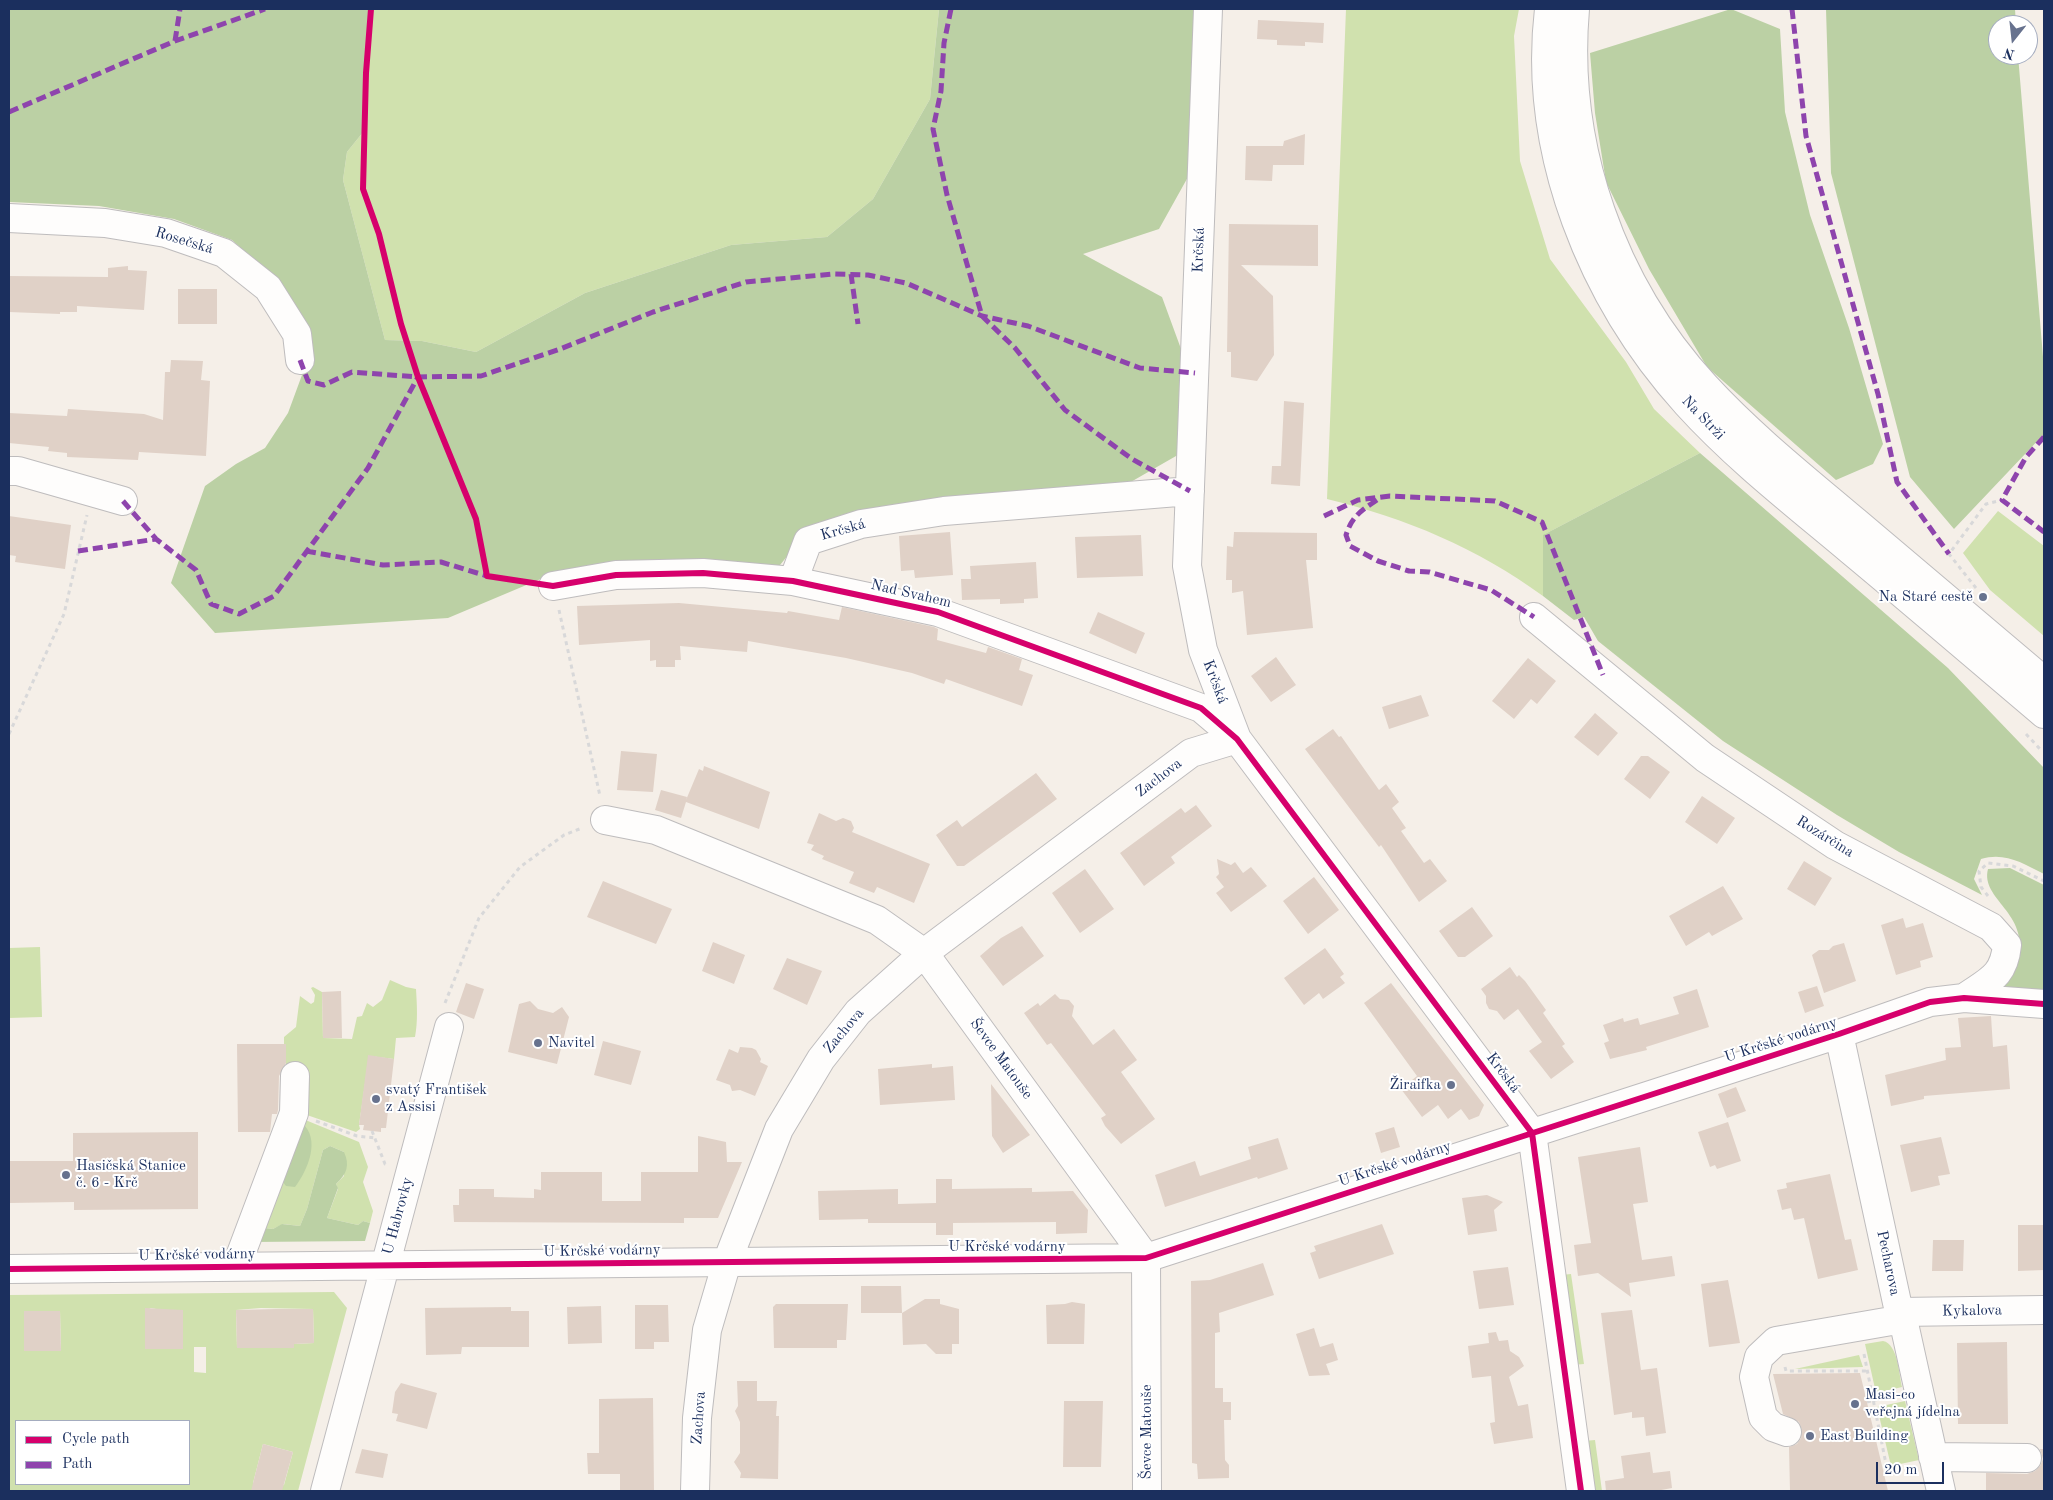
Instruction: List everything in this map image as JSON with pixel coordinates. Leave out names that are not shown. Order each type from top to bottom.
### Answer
[{"type":"street","name":"Krčská","points":[[1208,9],[1188,566],[1203,650],[1237,739],[1532,1133],[1581,1491]]},
{"type":"street","name":"Na Strži","points":[[1549,9],[1546,55],[1549,111],[1570,203],[1585,245],[1611,299],[1643,350],[1688,405],[1748,463],[2044,714]]},
{"type":"street","name":"Na Strži","points":[[1575,9],[1572,57],[1576,112],[1582,148],[1609,235],[1633,286],[1664,335],[1704,385],[1763,444],[2044,681]]},
{"type":"street","name":"Rosečská","points":[[9,218],[105,224],[166,233],[224,253],[268,288],[297,334],[300,360]]},
{"type":"street","points":[[9,471],[123,501]]},
{"type":"street","name":"Krčská","points":[[793,581],[808,541],[861,524],[991,506],[1190,490]]},
{"type":"street","name":"Nad Svahem","points":[[553,586],[616,575],[703,573],[793,581],[938,612],[1201,708],[1237,739]]},
{"type":"street","name":"Rozárčina","points":[[1534,617],[1705,758],[1835,845],[1991,927],[2007,945],[2006,963],[1995,976],[1964,998]]},
{"type":"street","name":"Zachova","points":[[695,1491],[697,1418],[707,1330],[727,1262],[779,1129],[821,1059],[858,1012],[924,952],[1191,753],[1237,739]]},
{"type":"street","name":"Ševce Matouše","points":[[605,820],[656,830],[877,920],[924,952],[1146,1258],[1147,1491]]},
{"type":"street","points":[[1964,998],[2044,1004]]},
{"type":"street","name":"U Krčské vodárny","points":[[9,1269],[1146,1258],[1839,1034],[1930,1002],[1964,998]]},
{"type":"street","name":"U Habrovky","points":[[324,1491],[449,1027]]},
{"type":"street","name":"Pecharova","points":[[1839,1034],[1941,1491]]},
{"type":"street","points":[[236,1267],[294,1113],[295,1076]]},
{"type":"street","name":"Kykalova","points":[[1776,1341],[1901,1316],[2044,1310]]},
{"type":"street","points":[[1776,1341],[1759,1357],[1754,1377],[1764,1417],[1773,1427],[1787,1432]]},
{"type":"street","points":[[1933,1457],[2027,1458]]},
{"type":"path","points":[[9,734],[64,614],[94,492]]},
{"type":"path","points":[[1978,591],[1949,554],[1986,504],[2002,500]]},
{"type":"path","points":[[449,1027],[442,1011],[479,918],[520,867],[564,835],[605,820],[553,586]]},
{"type":"path","points":[[1992,901],[1981,887],[1979,872],[1988,863],[2014,866],[2044,881]]},
{"type":"path","points":[[294,1113],[357,1136],[375,1138]]},
{"type":"path","points":[[1776,1341],[1786,1371],[1867,1370]]},
{"type":"path","points":[[1864,1354],[1886,1464]]},
{"type":"path","points":[[1867,1402],[1903,1394]]},
{"type":"green space","points":[[9,9],[371,9],[364,131],[347,152],[343,180],[385,340],[422,341],[476,352],[585,293],[731,245],[827,237],[873,199],[930,99],[939,9],[1199,9],[1188,177],[1159,229],[1083,254],[1162,297],[1188,368],[1183,452],[1129,483],[809,529],[776,570],[543,578],[448,618],[215,633],[171,583],[205,486],[236,464],[265,448],[288,413],[302,375],[305,327],[276,280],[232,240],[174,219],[99,206],[9,202]]},
{"type":"green space","points":[[371,9],[939,9],[930,99],[873,199],[827,237],[731,245],[585,293],[476,352],[422,341],[385,340],[343,180],[347,152],[364,131]]},
{"type":"green space","points":[[1346,9],[1519,9],[1514,36],[1520,161],[1550,259],[1626,362],[1654,409],[1700,453],[1545,534],[1543,596],[1493,563],[1440,537],[1385,515],[1327,499]]},
{"type":"green space","points":[[1731,9],[1780,29],[1785,112],[1810,215],[1849,328],[1883,444],[1873,464],[1836,480],[1707,367],[1649,269],[1606,182],[1595,113],[1590,53]]},
{"type":"green space","points":[[1826,9],[2015,9],[2015,15],[1988,15],[1988,65],[2019,65],[2044,369],[2044,434],[1954,529],[1910,477],[1831,173]]},
{"type":"green space","points":[[1700,453],[1948,668],[2044,768],[2044,874],[2006,858],[1990,857],[1981,859],[1974,879],[1982,895],[1899,852],[1837,815],[1723,741],[1598,641],[1584,617],[1574,620],[1543,596],[1543,535]]},
{"type":"green space","points":[[1998,511],[2044,546],[2044,636],[1990,590],[1963,553]]},
{"type":"green space","points":[[2010,868],[2044,885],[2044,995],[1996,992],[2011,973],[2018,960],[2020,944],[2012,918],[1991,890],[1987,880],[1988,869]]},
{"type":"green space","points":[[40,947],[42,1017],[9,1018],[9,948]]},
{"type":"green space","points":[[390,980],[416,989],[417,1019],[415,1037],[396,1038],[394,1059],[369,1056],[360,1129],[356,1132],[304,1114],[286,1069],[286,1046],[284,1046],[284,1037],[296,1027],[300,996],[311,1004],[314,1002],[315,995],[311,988],[313,987],[322,992],[323,1038],[352,1039],[357,1017],[362,1016],[367,1003],[373,1007],[382,1000]]},
{"type":"green space","points":[[303,1119],[359,1142],[368,1167],[363,1182],[373,1211],[370,1223],[363,1221],[358,1225],[327,1218],[338,1189],[336,1184],[344,1176],[344,1152],[330,1146],[323,1150],[307,1209],[300,1226],[283,1224],[273,1229],[257,1227]]},
{"type":"green space","points":[[302,1123],[311,1137],[311,1155],[295,1187],[286,1186],[280,1178]]},
{"type":"green space","points":[[330,1146],[344,1152],[347,1165],[343,1177],[336,1184],[338,1188],[327,1218],[358,1225],[363,1221],[370,1223],[365,1241],[251,1242],[257,1227],[273,1229],[282,1224],[300,1226],[307,1209],[323,1150]]},
{"type":"green space","points":[[1571,1274],[1584,1364],[1572,1365],[1561,1275]]},
{"type":"green space","points":[[334,1292],[347,1308],[298,1491],[9,1491],[9,1295]],"holes":[[[151,1308],[161,1310],[163,1349],[145,1349],[145,1311]],[[261,1308],[313,1309],[314,1343],[294,1344],[294,1348],[237,1348],[236,1310]],[[60,1311],[61,1351],[24,1351],[24,1312]],[[194,1347],[206,1347],[206,1373],[194,1372]],[[263,1444],[293,1452],[284,1485],[271,1488],[253,1483]]]},
{"type":"green space","points":[[1883,1341],[1888,1343],[1895,1353],[1902,1387],[1876,1393],[1865,1344]]},
{"type":"green space","points":[[1859,1355],[1863,1367],[1795,1369]]},
{"type":"green space","points":[[1905,1401],[1919,1460],[1891,1466],[1877,1407]]},
{"type":"green space","points":[[1595,1440],[1602,1491],[1591,1491],[1584,1441]]},
{"type":"building","points":[[1258,20],[1324,23],[1323,43],[1305,42],[1305,46],[1277,45],[1277,40],[1257,39]]},
{"type":"building","points":[[1305,134],[1304,165],[1273,165],[1272,181],[1245,180],[1246,146],[1283,146],[1284,141]]},
{"type":"building","points":[[1229,224],[1318,225],[1318,266],[1241,265],[1273,296],[1274,355],[1257,381],[1231,377],[1231,352],[1227,352]]},
{"type":"building","points":[[128,266],[128,270],[147,271],[144,310],[77,306],[77,312],[60,312],[60,314],[9,312],[9,276],[108,277],[108,268]]},
{"type":"building","points":[[178,289],[217,289],[217,324],[178,324]]},
{"type":"building","points":[[171,360],[203,361],[201,380],[210,381],[206,456],[139,452],[138,460],[67,457],[67,453],[48,451],[49,447],[9,443],[9,413],[67,416],[68,409],[144,414],[163,420],[165,372],[170,372]]},
{"type":"building","points":[[1284,401],[1304,403],[1300,486],[1271,484],[1272,466],[1281,466]]},
{"type":"building","points":[[9,516],[71,525],[65,569],[15,562],[16,556],[9,555]]},
{"type":"building","points":[[950,532],[953,575],[915,578],[914,570],[901,571],[899,536]]},
{"type":"building","points":[[1234,532],[1317,533],[1317,560],[1306,560],[1313,628],[1247,635],[1243,591],[1232,593],[1232,580],[1226,580],[1227,546],[1233,547]]},
{"type":"building","points":[[1141,535],[1143,576],[1077,578],[1075,537]]},
{"type":"building","points":[[1036,562],[1038,598],[1024,599],[1024,603],[1000,604],[1000,599],[962,600],[961,579],[971,579],[970,566]]},
{"type":"building","points":[[679,603],[787,613],[788,611],[839,620],[842,607],[934,627],[938,629],[937,640],[986,653],[988,647],[1022,659],[1019,670],[1033,675],[1022,706],[946,679],[944,684],[912,673],[846,658],[748,641],[747,652],[680,646],[681,660],[675,660],[675,667],[656,667],[656,660],[650,661],[650,640],[579,645],[577,606]]},
{"type":"building","points":[[1098,612],[1145,633],[1136,654],[1089,633]]},
{"type":"building","points":[[1276,657],[1296,685],[1271,702],[1251,676]]},
{"type":"building","points":[[1528,658],[1556,681],[1537,704],[1531,699],[1514,719],[1492,701]]},
{"type":"building","points":[[1421,695],[1429,716],[1389,729],[1382,707]]},
{"type":"building","points":[[1595,713],[1618,733],[1598,756],[1574,737]]},
{"type":"building","points":[[1333,729],[1339,737],[1341,736],[1379,790],[1386,784],[1399,802],[1392,808],[1406,828],[1401,831],[1424,863],[1430,859],[1447,881],[1419,902],[1381,845],[1379,847],[1305,749]]},
{"type":"building","points":[[621,751],[657,754],[653,792],[617,790]]},
{"type":"building","points":[[1641,756],[1648,756],[1670,772],[1650,799],[1624,779]]},
{"type":"building","points":[[704,766],[770,792],[759,829],[686,802],[681,818],[655,810],[661,790],[687,797],[686,800],[699,769],[703,771]]},
{"type":"building","points":[[1036,773],[1057,799],[964,866],[957,866],[936,835],[957,820],[962,827]]},
{"type":"building","points":[[1702,796],[1735,818],[1717,844],[1685,822]]},
{"type":"building","points":[[1196,805],[1212,826],[1171,857],[1175,863],[1144,886],[1120,853],[1181,808],[1185,813]]},
{"type":"building","points":[[819,813],[836,821],[843,818],[851,821],[854,828],[852,832],[930,864],[914,903],[877,887],[874,893],[849,883],[854,872],[822,859],[824,856],[811,850],[814,845],[807,843]]},
{"type":"building","points":[[1217,859],[1231,865],[1235,862],[1243,873],[1251,867],[1267,886],[1231,912],[1216,893],[1224,887],[1216,877],[1219,874]]},
{"type":"building","points":[[1804,861],[1832,878],[1815,906],[1787,889]]},
{"type":"building","points":[[1085,869],[1114,909],[1080,933],[1052,893]]},
{"type":"building","points":[[1314,877],[1339,910],[1308,934],[1283,901]]},
{"type":"building","points":[[603,881],[672,909],[656,944],[587,917]]},
{"type":"building","points":[[1723,886],[1743,919],[1712,936],[1709,932],[1686,946],[1669,916]]},
{"type":"building","points":[[1472,907],[1493,936],[1465,957],[1458,957],[1439,931]]},
{"type":"building","points":[[1903,918],[1906,928],[1923,923],[1933,957],[1920,961],[1921,967],[1896,975],[1881,925]]},
{"type":"building","points":[[1022,926],[1044,956],[1003,986],[980,956],[1001,938]]},
{"type":"building","points":[[713,942],[745,955],[734,984],[702,971]]},
{"type":"building","points":[[1844,943],[1856,981],[1824,993],[1812,955],[1819,950],[1829,950],[1833,946]]},
{"type":"building","points":[[1325,948],[1344,974],[1340,977],[1345,983],[1323,999],[1319,993],[1304,1005],[1284,978]]},
{"type":"building","points":[[787,958],[822,971],[807,1005],[773,989]]},
{"type":"building","points":[[1510,967],[1517,977],[1519,975],[1525,981],[1546,1010],[1543,1013],[1565,1044],[1562,1046],[1574,1062],[1551,1079],[1529,1051],[1542,1042],[1518,1009],[1504,1020],[1497,1011],[1489,1009],[1486,1003],[1486,996],[1481,989]]},
{"type":"building","points":[[466,983],[484,989],[474,1019],[456,1012]]},
{"type":"building","points":[[1391,983],[1484,1105],[1479,1116],[1469,1120],[1461,1109],[1448,1119],[1438,1105],[1422,1117],[1401,1089],[1417,1076],[1364,1003]]},
{"type":"building","points":[[1817,986],[1824,1006],[1805,1013],[1798,992]]},
{"type":"building","points":[[1697,989],[1709,1027],[1646,1047],[1647,1050],[1610,1059],[1604,1043],[1609,1041],[1603,1025],[1623,1018],[1624,1022],[1638,1018],[1640,1025],[1679,1014],[1673,997]]},
{"type":"building","points":[[341,991],[342,1038],[323,1038],[322,992]]},
{"type":"building","points":[[1055,994],[1060,999],[1069,1000],[1074,1006],[1072,1016],[1093,1045],[1114,1029],[1137,1060],[1121,1072],[1155,1119],[1121,1144],[1105,1126],[1101,1118],[1106,1115],[1051,1043],[1047,1045],[1024,1013],[1038,1003],[1040,1006]]},
{"type":"building","points":[[530,1001],[538,1009],[553,1013],[562,1007],[569,1017],[557,1064],[508,1052],[519,1004]]},
{"type":"building","points":[[1991,1016],[1993,1047],[2007,1045],[2010,1089],[1924,1096],[1924,1099],[1891,1106],[1885,1075],[1946,1060],[1945,1048],[1961,1047],[1958,1018]]},
{"type":"building","points":[[603,1041],[641,1051],[631,1085],[594,1075]]},
{"type":"building","points":[[237,1044],[286,1044],[286,1063],[279,1076],[278,1110],[277,1114],[272,1114],[270,1132],[238,1132]]},
{"type":"building","points":[[740,1047],[756,1050],[761,1059],[760,1062],[768,1066],[755,1096],[740,1090],[732,1091],[730,1085],[716,1080],[729,1049],[738,1053]]},
{"type":"building","name":"svatý František z Assisi","points":[[368,1055],[394,1059],[386,1128],[381,1128],[381,1132],[363,1130],[364,1125],[359,1125]]},
{"type":"building","points":[[932,1064],[932,1068],[953,1066],[955,1100],[880,1105],[878,1069]]},
{"type":"building","points":[[991,1084],[1030,1135],[1003,1153],[992,1136]]},
{"type":"building","points":[[1736,1087],[1746,1111],[1727,1118],[1718,1094]]},
{"type":"building","points":[[1728,1122],[1741,1161],[1717,1169],[1715,1165],[1710,1167],[1698,1132]]},
{"type":"building","points":[[1394,1127],[1400,1147],[1381,1153],[1375,1133]]},
{"type":"building","points":[[198,1132],[198,1209],[74,1210],[74,1202],[9,1203],[9,1161],[73,1161],[73,1133]]},
{"type":"building","points":[[698,1136],[726,1142],[727,1162],[742,1162],[718,1218],[684,1218],[684,1223],[454,1222],[453,1205],[459,1205],[459,1189],[494,1189],[494,1197],[534,1198],[534,1189],[541,1190],[541,1172],[602,1172],[602,1201],[641,1201],[641,1172],[698,1172]]},
{"type":"building","points":[[1941,1137],[1950,1174],[1938,1176],[1940,1185],[1911,1192],[1900,1145]]},
{"type":"building","points":[[1278,1138],[1288,1169],[1258,1179],[1257,1177],[1165,1207],[1155,1175],[1195,1161],[1200,1176],[1251,1159],[1248,1147]]},
{"type":"building","points":[[1640,1147],[1648,1202],[1633,1204],[1642,1260],[1672,1256],[1675,1276],[1629,1283],[1631,1297],[1598,1273],[1578,1276],[1574,1245],[1591,1243],[1578,1157]]},
{"type":"building","points":[[1830,1174],[1845,1240],[1851,1239],[1858,1270],[1818,1279],[1804,1218],[1794,1220],[1791,1208],[1782,1210],[1777,1190],[1787,1188],[1786,1183]]},
{"type":"building","points":[[936,1179],[952,1179],[952,1189],[1032,1188],[1032,1192],[1073,1191],[1088,1210],[1087,1233],[1056,1234],[1056,1222],[953,1223],[953,1235],[936,1235],[936,1223],[868,1223],[868,1219],[819,1220],[818,1191],[898,1189],[898,1204],[936,1203]]},
{"type":"building","points":[[1487,1195],[1503,1202],[1494,1210],[1497,1231],[1468,1235],[1462,1198]]},
{"type":"building","points":[[1382,1224],[1394,1254],[1319,1279],[1310,1253],[1316,1251],[1314,1246]]},
{"type":"building","points":[[2018,1225],[2044,1225],[2044,1270],[2018,1271]]},
{"type":"building","points":[[1933,1240],[1964,1240],[1963,1271],[1932,1271]]},
{"type":"building","points":[[1263,1263],[1274,1295],[1219,1313],[1220,1332],[1215,1333],[1215,1388],[1223,1388],[1223,1402],[1231,1402],[1231,1420],[1224,1420],[1225,1460],[1229,1465],[1229,1478],[1198,1479],[1197,1464],[1192,1463],[1191,1281],[1210,1280]]},
{"type":"building","points":[[1508,1267],[1514,1305],[1479,1309],[1473,1271]]},
{"type":"building","points":[[1728,1280],[1740,1343],[1709,1347],[1701,1284]]},
{"type":"building","points":[[861,1286],[901,1286],[902,1313],[861,1313]]},
{"type":"building","points":[[925,1299],[940,1299],[940,1304],[959,1309],[959,1344],[952,1344],[952,1354],[936,1354],[926,1344],[903,1345],[902,1313]]},
{"type":"building","points":[[1072,1302],[1085,1304],[1084,1344],[1047,1344],[1046,1305]]},
{"type":"building","points":[[776,1304],[848,1304],[846,1340],[837,1340],[837,1348],[774,1348],[773,1307]]},
{"type":"building","points":[[635,1305],[668,1305],[669,1342],[654,1342],[654,1349],[635,1349]]},
{"type":"building","points":[[601,1306],[602,1343],[568,1344],[567,1307]]},
{"type":"building","points":[[511,1307],[511,1311],[529,1311],[529,1347],[462,1347],[461,1354],[426,1355],[425,1308]]},
{"type":"building","points":[[145,1308],[183,1310],[183,1349],[145,1349]]},
{"type":"building","points":[[313,1309],[314,1343],[294,1344],[294,1348],[237,1348],[236,1310]]},
{"type":"building","points":[[1632,1310],[1641,1370],[1657,1368],[1666,1433],[1646,1436],[1644,1417],[1632,1418],[1632,1412],[1614,1415],[1601,1313]]},
{"type":"building","points":[[24,1311],[60,1311],[61,1351],[24,1351]]},
{"type":"building","points":[[1314,1328],[1320,1347],[1333,1343],[1338,1360],[1326,1364],[1330,1375],[1309,1376],[1296,1334]]},
{"type":"building","points":[[1496,1332],[1499,1341],[1508,1340],[1510,1351],[1519,1357],[1524,1366],[1509,1377],[1518,1406],[1528,1404],[1533,1438],[1494,1444],[1490,1423],[1495,1422],[1491,1376],[1472,1378],[1468,1346],[1489,1343],[1488,1333]]},
{"type":"building","points":[[2007,1342],[2008,1424],[1958,1424],[1957,1343]]},
{"type":"building","name":"East Building","points":[[1860,1373],[1888,1491],[1790,1491],[1789,1447],[1797,1444],[1801,1438],[1802,1430],[1799,1422],[1783,1414],[1773,1374]]},
{"type":"building","points":[[737,1381],[757,1381],[757,1401],[777,1401],[776,1416],[779,1416],[778,1479],[740,1478],[741,1473],[734,1462],[740,1453],[740,1422],[735,1411],[738,1406]]},
{"type":"building","points":[[401,1383],[437,1393],[427,1429],[396,1421],[398,1414],[392,1413],[395,1392]]},
{"type":"building","points":[[653,1398],[654,1491],[620,1491],[620,1474],[588,1474],[587,1453],[599,1453],[599,1399]]},
{"type":"building","points":[[1064,1401],[1103,1401],[1101,1467],[1063,1467]]},
{"type":"building","points":[[263,1444],[293,1452],[282,1491],[251,1491]]},
{"type":"building","points":[[362,1449],[388,1454],[383,1478],[355,1473]]},
{"type":"building","points":[[2040,1449],[2044,1449],[2044,1491],[1986,1491],[1986,1473],[2027,1474],[2035,1471],[2043,1459]]},
{"type":"building","points":[[1650,1452],[1653,1473],[1670,1471],[1672,1488],[1656,1491],[1606,1491],[1605,1481],[1624,1478],[1621,1456]]},
{"type":"marked path","points":[[175,41],[180,9]]},
{"type":"marked path","points":[[9,112],[175,41],[265,9]]},
{"type":"marked path","points":[[951,9],[944,43],[941,91],[933,129],[947,195],[982,316],[1015,348],[1065,410],[1132,459],[1190,491]]},
{"type":"marked path","points":[[1792,9],[1806,136],[1878,394],[1897,482],[1949,554]]},
{"type":"marked path","points":[[300,360],[308,381],[324,385],[352,372],[418,377],[481,376],[560,349],[653,312],[746,282],[833,274],[868,275],[906,283],[982,316],[1028,326],[1140,368],[1195,373]]},
{"type":"marked path","points":[[851,274],[858,324]]},
{"type":"marked path","points":[[78,551],[156,539],[196,570],[211,604],[239,614],[274,596],[368,468],[418,377]]},
{"type":"marked path","points":[[2044,437],[2026,457],[2002,500],[2044,532]]},
{"type":"marked path","points":[[1324,516],[1358,500],[1390,496],[1495,501],[1542,522],[1603,675]]},
{"type":"marked path","points":[[1377,500],[1362,510],[1348,528],[1346,535],[1350,546],[1378,561],[1409,571],[1429,572],[1491,590],[1534,617]]},
{"type":"marked path","points":[[123,501],[156,539]]},
{"type":"marked path","points":[[306,551],[383,565],[441,562],[487,576]]},
{"type":"cycle path","points":[[371,9],[366,73],[363,189],[379,234],[401,324],[418,377],[476,519],[487,576],[553,586],[616,575],[703,573],[793,581],[938,612],[1201,708],[1237,739],[1532,1133],[1581,1491]]},
{"type":"cycle path","points":[[9,1269],[1146,1258],[1839,1034],[1930,1002],[1964,998],[2044,1004]]},
{"type":"place","name":"Na Staré cestě","points":[[1983,597]]},
{"type":"place","name":"Navitel","points":[[538,1043]]},
{"type":"place","name":"Žiraifka","points":[[1451,1085]]},
{"type":"place","name":"svatý František z Assisi","points":[[376,1099]]},
{"type":"place","name":"Hasičská Stanice č. 6 - Krč","points":[[66,1175]]},
{"type":"place","name":"Masi-co veřejná jídelna","points":[[1855,1404]]},
{"type":"place","name":"East Building","points":[[1810,1436]]}]
